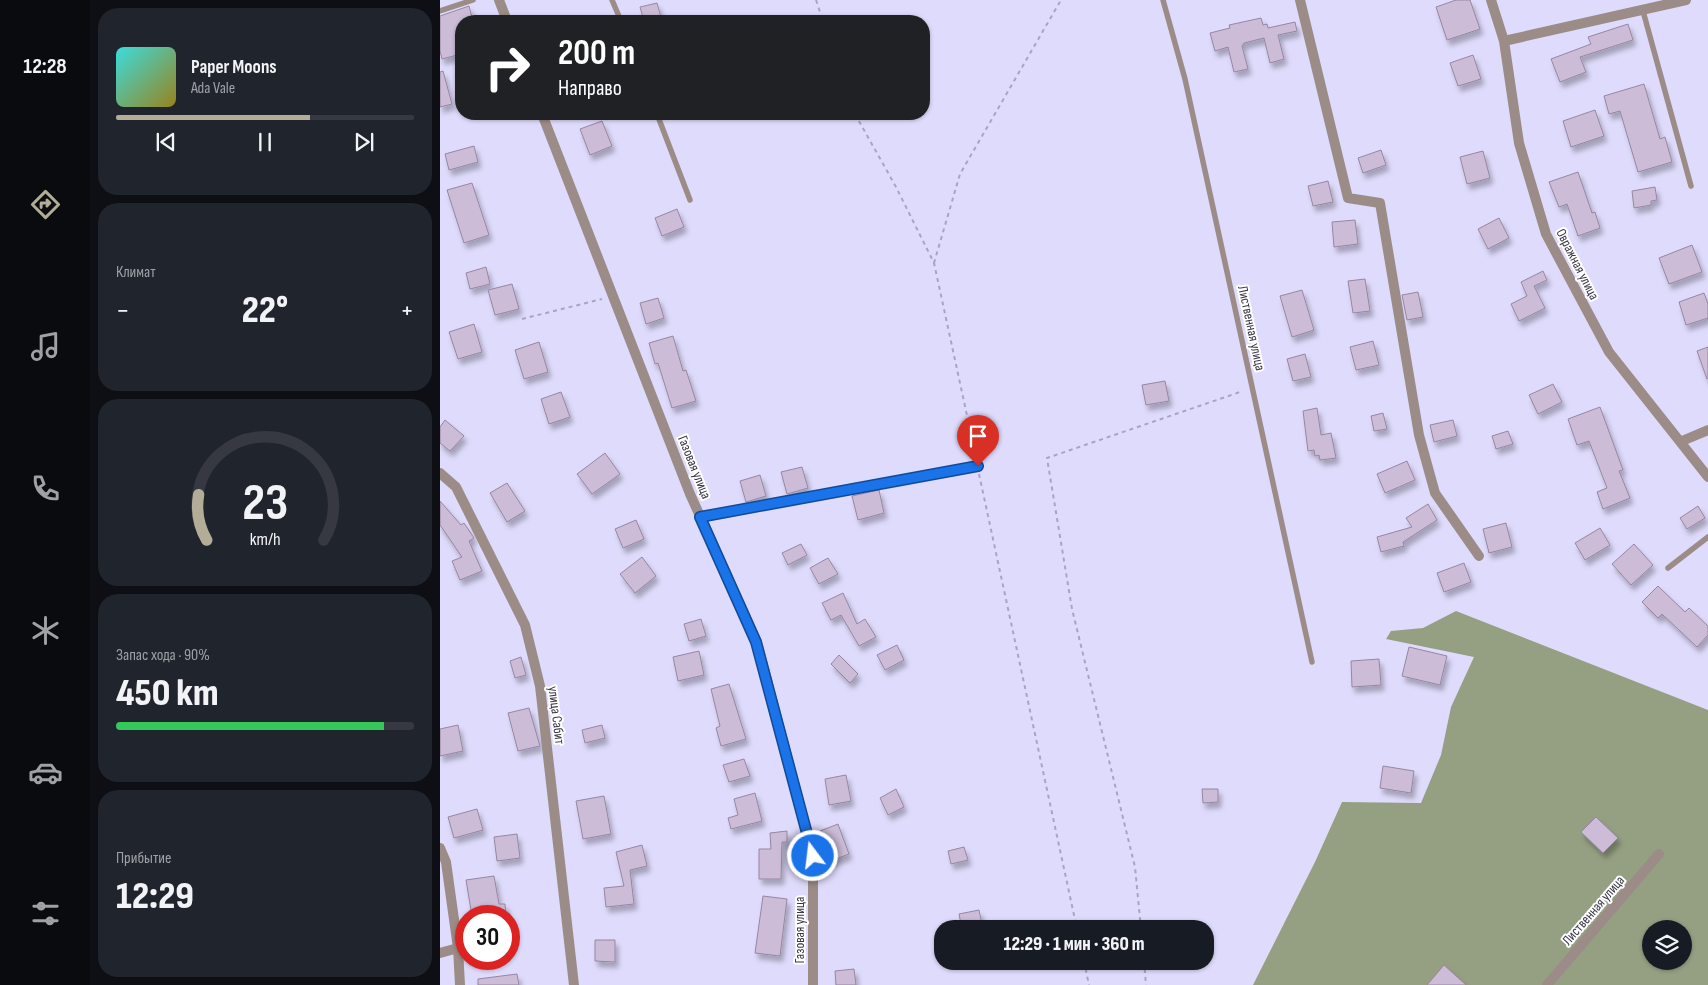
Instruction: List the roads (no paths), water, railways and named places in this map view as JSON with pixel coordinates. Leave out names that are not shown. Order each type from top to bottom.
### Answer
[{"type":"street","points":[[499,0],[505,15]]},
{"type":"street","points":[[1300,0],[1348,198],[1380,203],[1419,435],[1435,493],[1479,556]]},
{"type":"street","name":"Овражная улица","points":[[1491,0],[1504,41],[1519,143],[1546,234],[1609,352],[1682,441],[1708,478]]},
{"type":"street","points":[[1504,41],[1686,0]]},
{"type":"street","name":"Газовая улица","points":[[544,120],[700,517],[756,642],[813,856],[813,985]]},
{"type":"street","points":[[1682,441],[1708,430]]},
{"type":"street","name":"улица Сабит","points":[[440,473],[456,487],[525,625],[540,686],[574,985]]},
{"type":"street","points":[[440,848],[446,862],[455,926]]},
{"type":"street","name":"Лиственная улица","points":[[1547,985],[1660,854]]},
{"type":"street","points":[[440,953],[455,949]]},
{"type":"street","points":[[459,970],[460,985]]},
{"type":"lane","points":[[440,11],[473,0]]},
{"type":"lane","points":[[612,0],[618,15]]},
{"type":"lane","name":"Лиственная улица","points":[[1163,0],[1184,80],[1312,662]]},
{"type":"lane","points":[[1643,11],[1690,186]]},
{"type":"lane","points":[[659,120],[690,200]]},
{"type":"lane","points":[[700,517],[978,466]]},
{"type":"lane","points":[[1668,568],[1708,536]]}]
